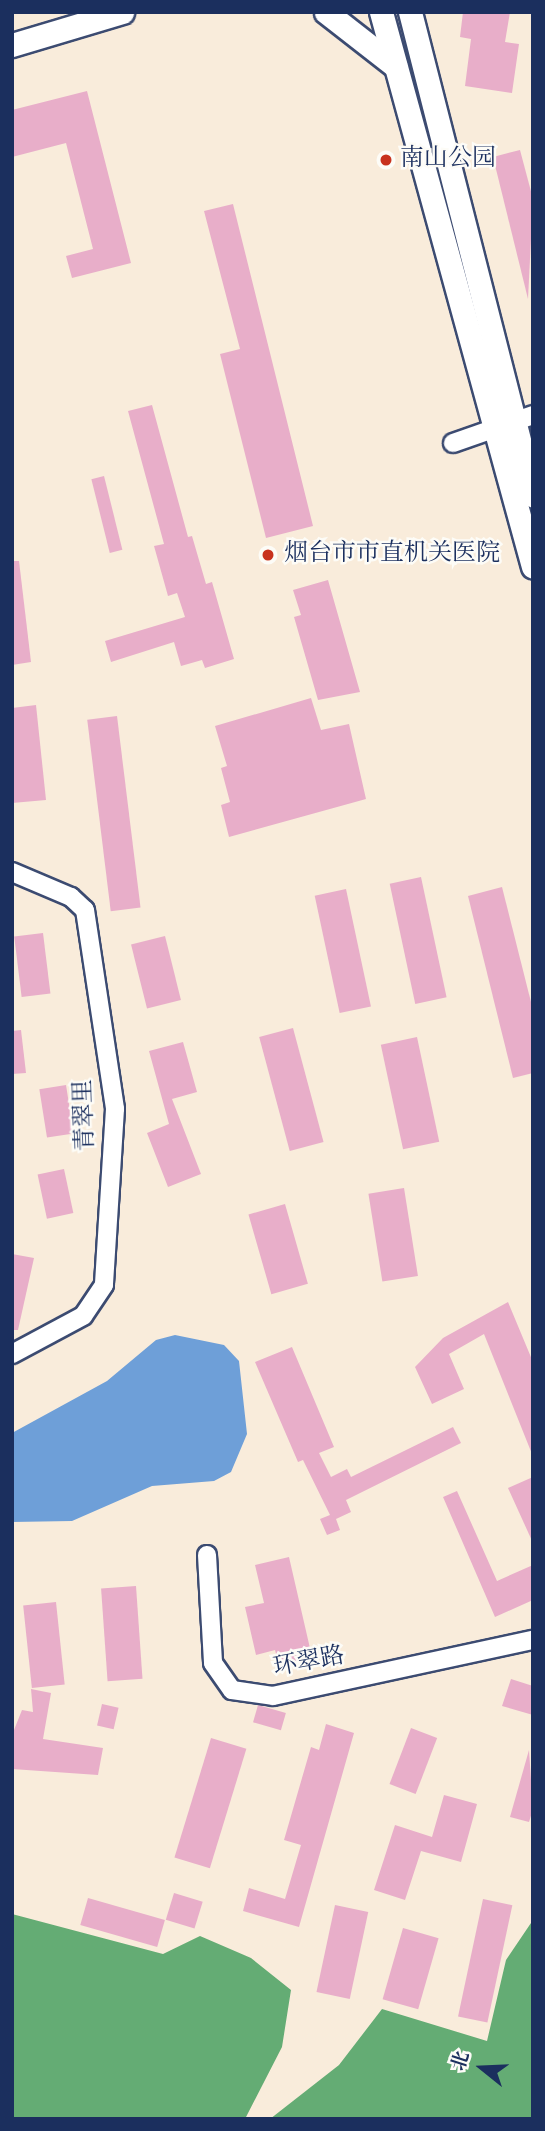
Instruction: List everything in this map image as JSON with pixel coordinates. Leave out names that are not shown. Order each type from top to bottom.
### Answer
[{"type":"main road","points":[[12,45],[122,12]]},
{"type":"main road","points":[[326,12],[397,69]]},
{"type":"main road","points":[[381,12],[397,69],[515,420],[533,567]]},
{"type":"main road","points":[[410,12],[533,496]]},
{"type":"street","points":[[453,443],[515,420]]},
{"type":"street","name":"青翠里","points":[[12,873],[71,897],[85,910],[115,1109],[104,1285],[83,1316],[12,1354]]},
{"type":"street","name":"环翠路","points":[[207,1555],[214,1663],[232,1690],[273,1696],[533,1640]]},
{"type":"green space","points":[[12,1914],[163,1954],[200,1936],[251,1958],[291,1990],[282,2047],[245,2119],[12,2119]]},
{"type":"green space","points":[[533,1920],[533,2119],[270,2119],[339,2065],[382,2009],[487,2041],[506,1960]]},
{"type":"water","points":[[175,1335],[224,1345],[239,1361],[247,1434],[231,1472],[214,1481],[152,1486],[72,1521],[12,1522],[12,1433],[107,1381],[156,1340]]},
{"type":"building","points":[[463,12],[510,12],[505,42],[519,44],[512,93],[465,86],[471,39],[460,37]]},
{"type":"building","points":[[87,91],[131,263],[72,278],[66,256],[93,249],[66,143],[12,157],[12,110]]},
{"type":"building","points":[[520,150],[533,199],[528,299],[493,157]]},
{"type":"building","points":[[233,204],[313,526],[266,538],[220,354],[240,349],[204,211]]},
{"type":"building","points":[[152,405],[188,537],[192,536],[206,584],[212,582],[234,659],[205,668],[202,660],[181,666],[174,642],[111,662],[105,641],[185,617],[177,593],[168,596],[154,546],[164,544],[128,411]]},
{"type":"building","points":[[104,476],[122,550],[110,553],[91,479]]},
{"type":"building","points":[[12,561],[19,561],[31,662],[12,665]]},
{"type":"building","points":[[328,580],[360,692],[318,700],[294,617],[301,615],[293,590]]},
{"type":"building","points":[[311,698],[321,730],[349,724],[366,799],[229,837],[221,805],[230,802],[221,768],[227,766],[215,726]]},
{"type":"building","points":[[36,705],[46,800],[12,803],[12,708]]},
{"type":"building","points":[[117,716],[141,908],[111,911],[87,720]]},
{"type":"building","points":[[421,877],[447,997],[415,1004],[390,884]]},
{"type":"building","points":[[502,887],[533,1010],[533,1073],[513,1078],[468,896]]},
{"type":"building","points":[[346,889],[371,1006],[340,1013],[315,896]]},
{"type":"building","points":[[43,933],[50,994],[22,997],[14,937]]},
{"type":"building","points":[[165,936],[181,1000],[147,1009],[131,944]]},
{"type":"building","points":[[293,1028],[324,1142],[290,1151],[259,1037]]},
{"type":"building","points":[[21,1030],[26,1073],[12,1074],[12,1031]]},
{"type":"building","points":[[417,1037],[439,1142],[403,1149],[381,1045]]},
{"type":"building","points":[[183,1042],[197,1092],[172,1099],[201,1174],[168,1187],[147,1133],[169,1124],[149,1051]]},
{"type":"building","points":[[66,1085],[74,1133],[47,1138],[39,1089]]},
{"type":"building","points":[[64,1169],[73,1213],[47,1219],[38,1175]]},
{"type":"building","points":[[404,1188],[418,1276],[382,1282],[368,1194]]},
{"type":"building","points":[[285,1204],[308,1284],[271,1294],[248,1214]]},
{"type":"building","points":[[12,1254],[34,1258],[18,1330],[12,1330]]},
{"type":"building","points":[[508,1302],[533,1362],[532,1454],[484,1334],[449,1354],[464,1389],[432,1404],[415,1367],[443,1338]]},
{"type":"building","points":[[292,1347],[334,1447],[319,1453],[331,1477],[347,1469],[351,1477],[453,1427],[461,1443],[346,1500],[351,1512],[336,1519],[340,1530],[327,1535],[320,1519],[330,1515],[303,1460],[298,1462],[255,1362]]},
{"type":"building","points":[[533,1477],[533,1543],[508,1488]]},
{"type":"building","points":[[457,1491],[497,1581],[533,1565],[533,1600],[495,1617],[443,1497]]},
{"type":"building","points":[[289,1557],[312,1657],[279,1665],[275,1650],[256,1655],[245,1607],[264,1603],[255,1565]]},
{"type":"building","points":[[136,1586],[142,1679],[108,1681],[101,1588]]},
{"type":"building","points":[[56,1602],[65,1685],[32,1688],[23,1605]]},
{"type":"building","points":[[511,1679],[533,1686],[533,1715],[502,1706]]},
{"type":"building","points":[[31,1689],[51,1693],[43,1739],[103,1748],[98,1775],[12,1769],[12,1735],[22,1710],[33,1712]]},
{"type":"building","points":[[102,1704],[119,1708],[114,1729],[97,1725]]},
{"type":"building","points":[[258,1705],[286,1713],[281,1730],[253,1722]]},
{"type":"building","points":[[326,1724],[354,1733],[299,1927],[243,1911],[249,1888],[285,1899],[301,1845],[284,1840],[311,1747],[319,1750]]},
{"type":"building","points":[[411,1728],[437,1738],[416,1794],[389,1784]]},
{"type":"building","points":[[211,1738],[246,1749],[210,1868],[174,1858]]},
{"type":"building","points":[[529,1750],[533,1809],[529,1822],[510,1817]]},
{"type":"building","points":[[444,1795],[477,1804],[461,1862],[421,1851],[405,1900],[374,1890],[395,1825],[432,1837]]},
{"type":"building","points":[[174,1893],[203,1902],[195,1929],[166,1920]]},
{"type":"building","points":[[88,1898],[165,1920],[157,1947],[80,1925]]},
{"type":"building","points":[[483,1899],[512,1905],[487,2023],[458,2016]]},
{"type":"building","points":[[335,1905],[368,1912],[350,1999],[316,1992]]},
{"type":"building","points":[[403,1928],[439,1938],[418,2009],[383,1999]]},
{"type":"place","name":"南山公园","points":[[386,160]]},
{"type":"place","name":"烟台市市直机关医院","points":[[268,555]]}]
